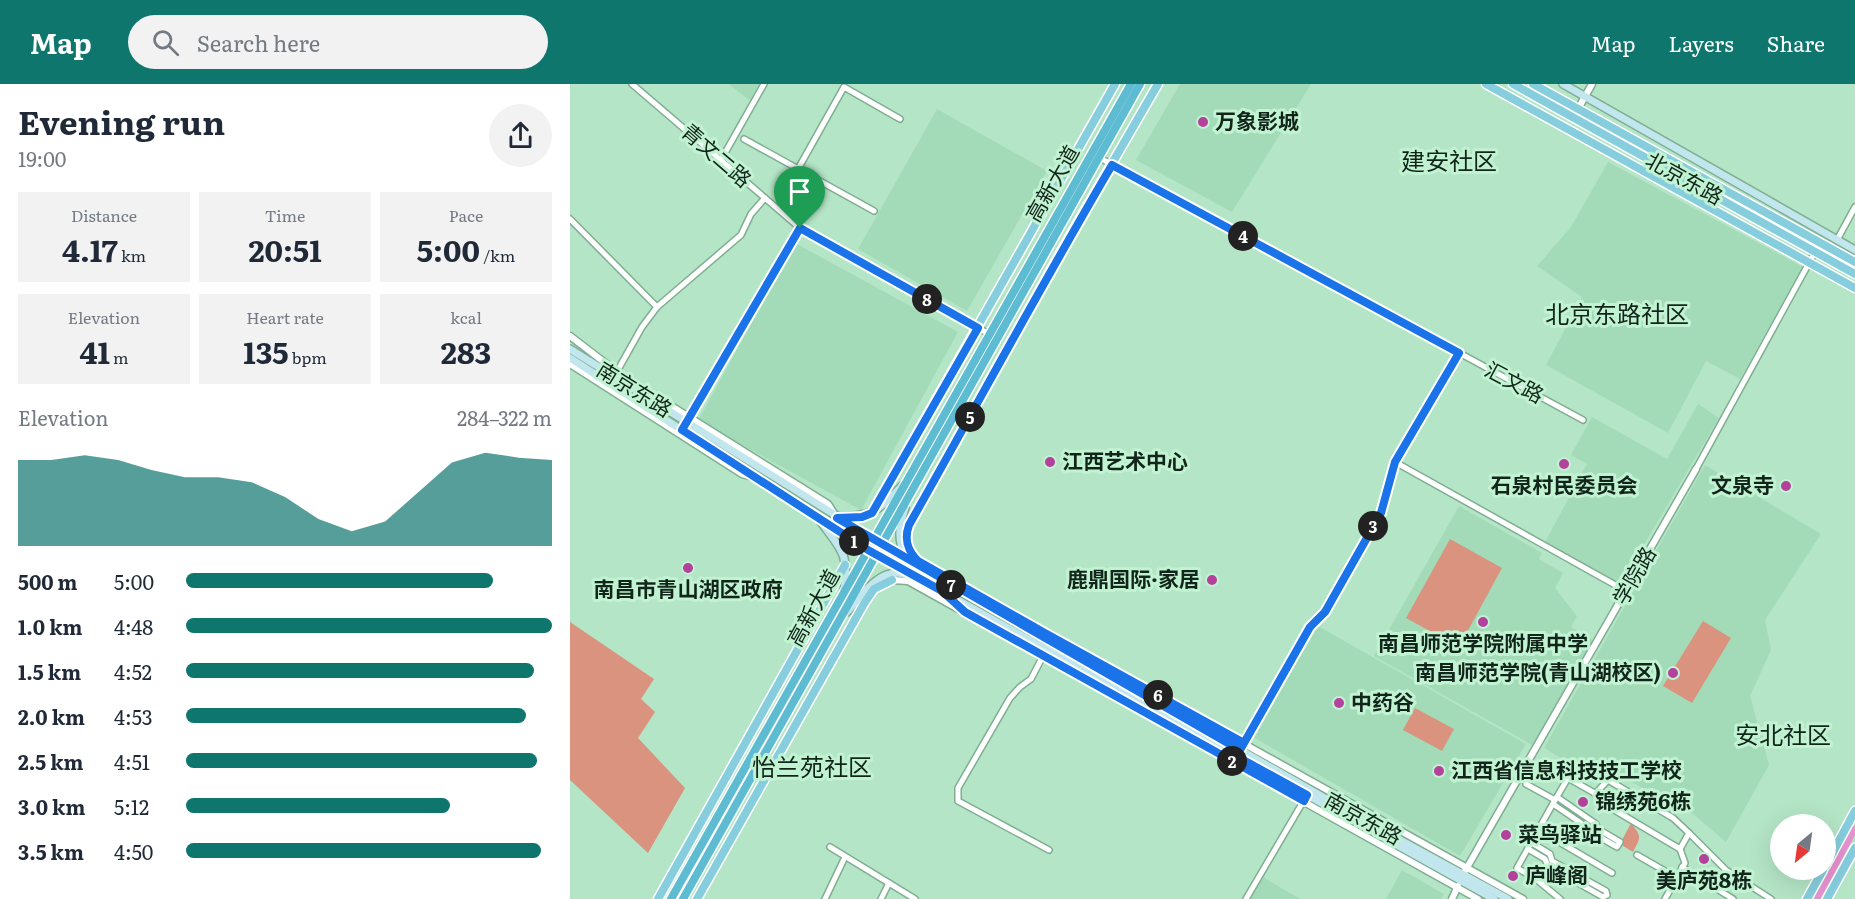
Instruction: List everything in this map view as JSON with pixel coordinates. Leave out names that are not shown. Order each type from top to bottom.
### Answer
[{"type":"highway","name":"高新大道","points":[[683,899],[839,620],[904,484],[1131,84]]},
{"type":"highway","name":"高新大道","points":[[877,542],[912,489],[1140,84]]},
{"type":"highway","name":"高新大道","points":[[671,899],[843,594],[872,552]]},
{"type":"main road","points":[[872,513],[1115,84]]},
{"type":"main road","points":[[909,525],[1063,248],[1158,84]]},
{"type":"main road","points":[[1486,84],[1855,288]]},
{"type":"main road","name":"北京东路","points":[[1513,84],[1855,274]]},
{"type":"main road","name":"北京东路","points":[[1533,84],[1855,262]]},
{"type":"main road","points":[[1563,84],[1855,250]]},
{"type":"main road","name":"南京东路","points":[[570,349],[614,378],[688,420],[837,518],[907,560],[1462,878],[1494,899]]},
{"type":"main road","name":"南京东路","points":[[570,358],[614,378],[682,430],[872,552],[1240,750],[1305,798],[1508,899]]},
{"type":"main road","points":[[837,518],[862,517],[872,513],[904,484]]},
{"type":"main road","points":[[907,560],[902,550],[899,527],[912,489]]},
{"type":"main road","points":[[817,517],[841,546],[846,577],[843,594]]},
{"type":"main road","points":[[658,899],[845,565]]},
{"type":"main road","points":[[839,620],[876,579],[901,573],[924,581]]},
{"type":"main road","points":[[697,899],[865,602],[874,589],[892,580]]},
{"type":"main road","points":[[1836,846],[1855,811]]},
{"type":"main road","points":[[1827,899],[1855,848]]},
{"type":"main road","points":[[1807,899],[1817,880]]},
{"type":"street","name":"青文二路","points":[[632,84],[800,228],[988,334]]},
{"type":"street","points":[[721,160],[764,84]]},
{"type":"street","points":[[850,91],[853,84]]},
{"type":"street","points":[[1578,109],[1592,84]]},
{"type":"street","points":[[798,169],[844,87],[900,119]]},
{"type":"street","points":[[744,139],[874,210]]},
{"type":"street","name":"汇文路","points":[[1098,157],[1582,420]]},
{"type":"street","points":[[570,336],[614,378],[642,327],[657,307],[741,235],[752,214],[765,198]]},
{"type":"street","points":[[1837,240],[1855,207]]},
{"type":"street","points":[[570,219],[657,307]]},
{"type":"street","points":[[682,430],[800,228]]},
{"type":"street","name":"学院路","points":[[1452,899],[1696,469],[1815,252]]},
{"type":"street","points":[[909,525],[905,535],[911,554],[918,561],[1043,632],[1240,750],[1310,627],[1325,612],[1381,513],[1395,462],[1459,353]]},
{"type":"street","points":[[570,364],[742,474],[757,479]]},
{"type":"street","points":[[1395,462],[1626,591]]},
{"type":"street","points":[[892,580],[908,581],[1305,798],[1246,899]]},
{"type":"street","points":[[942,591],[965,612]]},
{"type":"street","points":[[1044,656],[1030,679],[1010,698],[958,788],[958,801],[1048,850]]},
{"type":"street","points":[[1560,899],[1536,879],[1517,868],[1568,778],[1595,794],[1606,805],[1680,849],[1685,863],[1666,897],[1674,899]]},
{"type":"street","points":[[1595,794],[1608,780],[1673,818],[1726,870],[1771,899]]},
{"type":"street","points":[[1526,784],[1555,800],[1596,824],[1598,830],[1620,842],[1617,847],[1582,827],[1581,823],[1555,800]]},
{"type":"street","points":[[1541,827],[1562,839],[1561,843],[1612,873]]},
{"type":"street","points":[[1680,849],[1689,833]]},
{"type":"street","points":[[1530,846],[1550,854],[1552,861],[1606,891],[1607,896],[1603,897],[1548,866],[1545,859],[1530,846]]},
{"type":"street","points":[[830,847],[915,899]]},
{"type":"street","points":[[1637,855],[1677,878]]},
{"type":"street","points":[[825,899],[845,857]]},
{"type":"street","points":[[1682,867],[1733,899]]},
{"type":"street","points":[[1462,878],[1478,899]]},
{"type":"street","points":[[1462,878],[1523,899]]},
{"type":"street","points":[[882,899],[889,883]]},
{"type":"shaded area","points":[[729,84],[759,84],[750,101]]},
{"type":"shaded area","points":[[1180,84],[1311,84],[1232,212],[1136,160]]},
{"type":"shaded area","points":[[937,109],[1047,171],[967,311],[858,249]]},
{"type":"shaded area","points":[[1608,162],[1803,267],[1740,379],[1706,361],[1668,433],[1546,365],[1582,297],[1537,266],[1571,227]]},
{"type":"shaded area","points":[[795,243],[958,332],[861,510],[698,421]]},
{"type":"shaded area","points":[[1698,404],[1719,418],[1620,585],[1544,544],[1587,464],[1571,455],[1592,417],[1667,459]]},
{"type":"shaded area","name":"南昌师范学院(青山湖校区)","points":[[1705,465],[1821,534],[1765,620],[1771,650],[1750,696],[1769,765],[1726,842],[1693,814],[1605,768],[1593,777],[1544,748]]},
{"type":"shaded area","name":"南昌师范学院附属中学","points":[[1459,506],[1542,553],[1539,559],[1563,573],[1555,588],[1577,616],[1571,627],[1594,641],[1534,746],[1374,656]]},
{"type":"shaded area","points":[[1450,539],[1502,568],[1459,647],[1406,618]]},
{"type":"shaded area","points":[[1703,621],[1731,638],[1692,703],[1663,686]]},
{"type":"shaded area","points":[[570,622],[654,679],[641,699],[655,712],[638,738],[685,788],[648,853],[570,780]]},
{"type":"shaded area","points":[[1318,626],[1526,744],[1460,856],[1253,737]]},
{"type":"shaded area","points":[[1415,708],[1454,729],[1442,751],[1403,730]]},
{"type":"shaded area","points":[[1631,823],[1639,837],[1633,852],[1620,844]]},
{"type":"shaded area","points":[[1402,870],[1444,894],[1441,899],[1386,899]]},
{"type":"shaded area","points":[[1261,876],[1300,899],[1248,899]]},
{"type":"waterway","points":[[1817,899],[1855,829]]},
{"type":"place","name":"万象影城","points":[[1203,122]]},
{"type":"place","name":"江西艺术中心","points":[[1050,462]]},
{"type":"place","name":"石泉村民委员会","points":[[1564,464]]},
{"type":"place","name":"文泉寺","points":[[1786,486]]},
{"type":"place","name":"南昌市青山湖区政府","points":[[688,568]]},
{"type":"place","name":"鹿鼎国际·家居","points":[[1212,580]]},
{"type":"place","name":"南昌师范学院附属中学","points":[[1483,622]]},
{"type":"place","name":"南昌师范学院(青山湖校区)","points":[[1673,673]]},
{"type":"place","name":"中药谷","points":[[1339,703]]},
{"type":"place","name":"江西省信息科技技工学校","points":[[1439,771]]},
{"type":"place","name":"锦绣苑6栋","points":[[1583,802]]},
{"type":"place","name":"菜鸟驿站","points":[[1506,835]]},
{"type":"place","name":"美庐苑8栋","points":[[1704,859]]},
{"type":"place","name":"庐峰阁","points":[[1513,876]]},
{"type":"district","name":"建安社区","points":[[1449,162]]},
{"type":"district","name":"北京东路社区","points":[[1617,315]]},
{"type":"district","name":"安北社区","points":[[1783,736]]},
{"type":"district","name":"怡兰苑社区","points":[[812,768]]},
{"type":"route","points":[[800,228],[682,430],[868,550],[942,591],[965,612],[1304,801],[1307,795],[1236,756],[1240,750],[1244,743],[1310,627],[1325,612],[1381,513],[1395,462],[1459,353],[1112,165],[1063,248],[909,525],[905,535],[911,554],[918,561],[1244,743],[1240,750],[837,518],[862,517],[872,513],[978,328],[800,228]]}]
